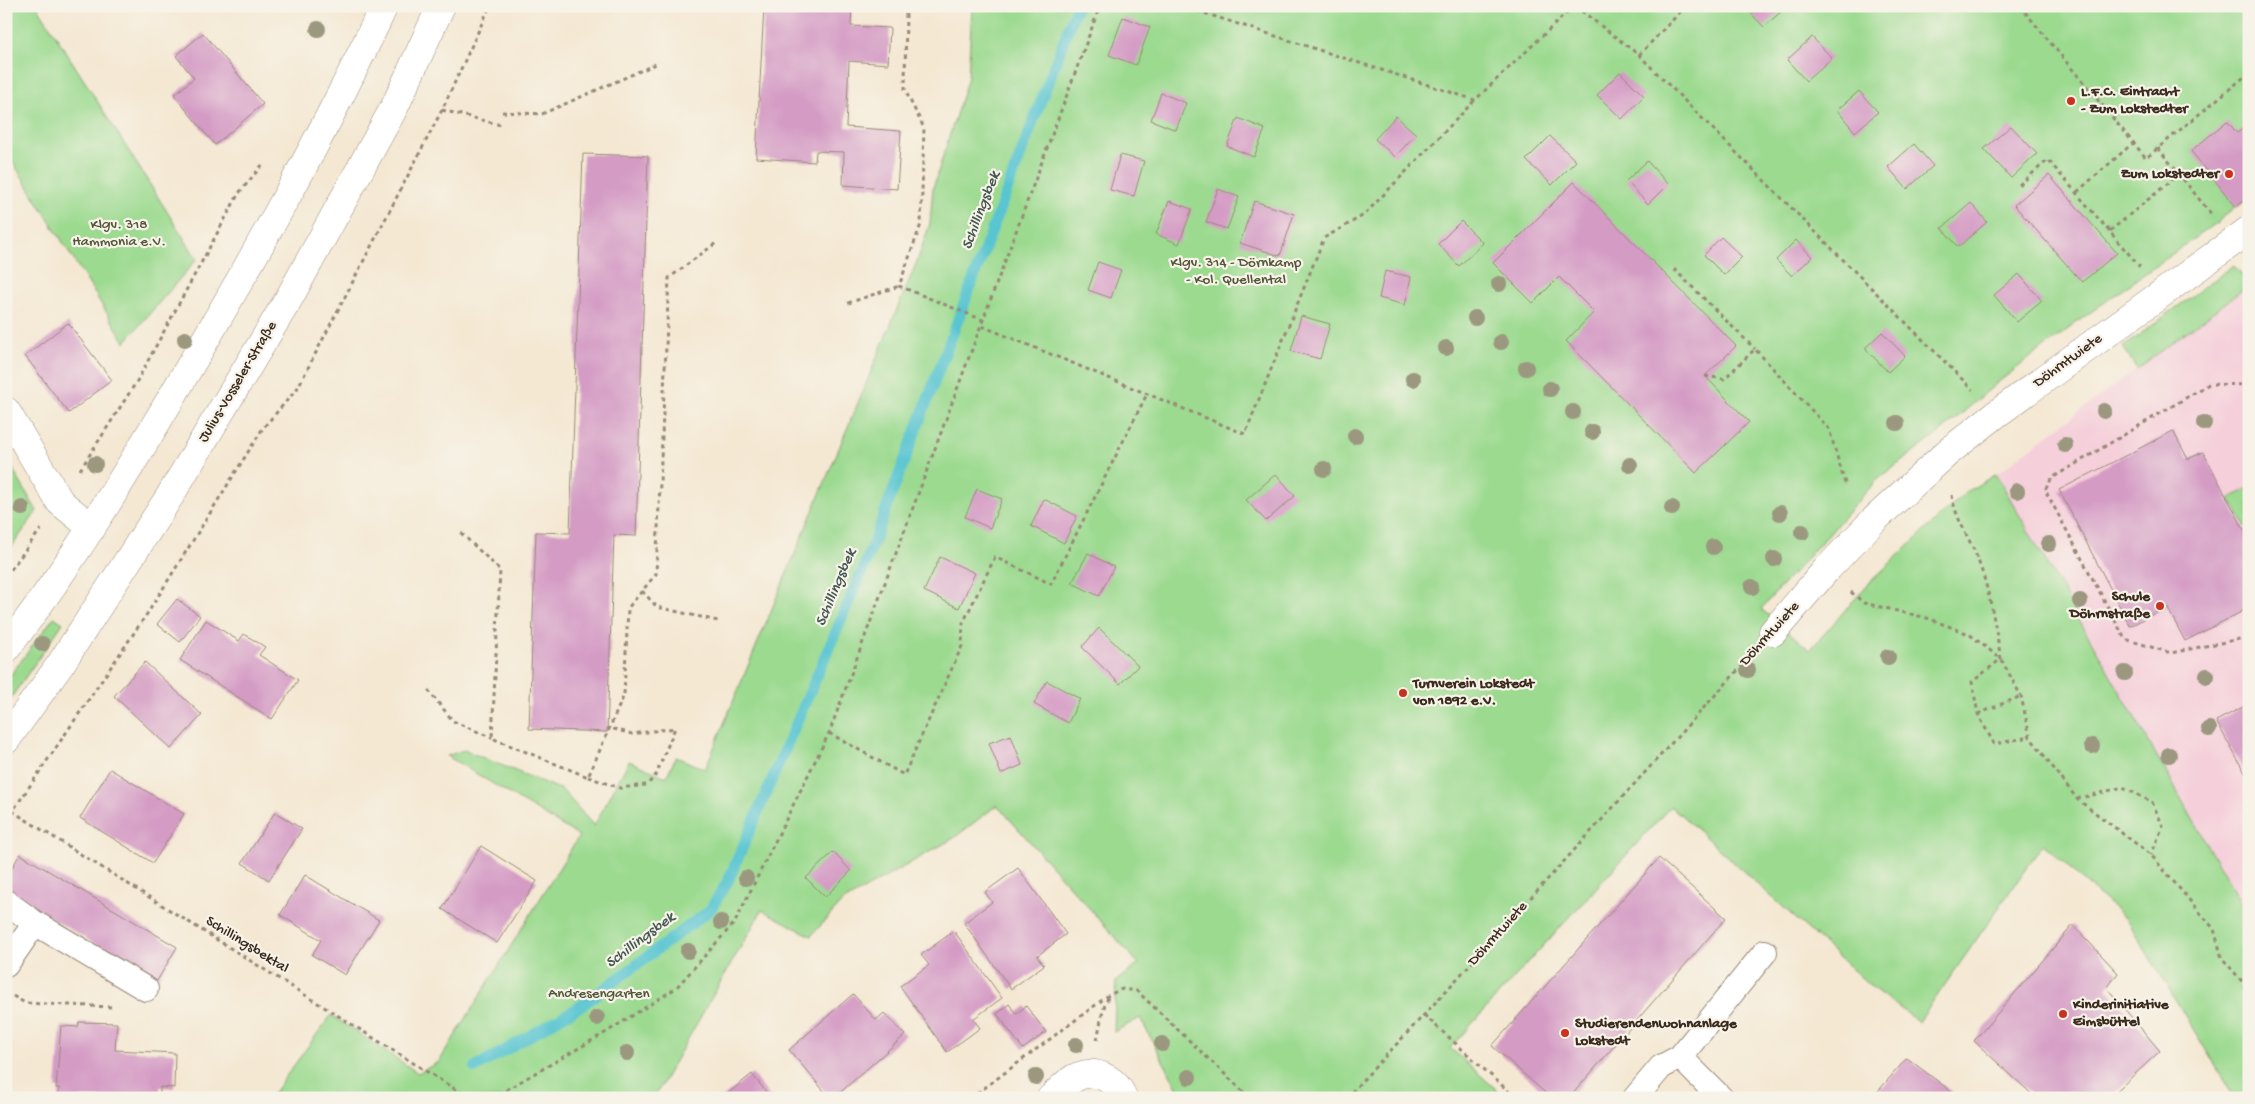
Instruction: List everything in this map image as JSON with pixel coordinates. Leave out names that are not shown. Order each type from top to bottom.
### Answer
[{"type":"main road","points":[[6,649],[30,618],[92,528],[150,435],[237,285],[348,84],[384,6]]},
{"type":"main road","name":"Julius-Vosseler-Straße","points":[[6,740],[60,665],[168,499],[288,300],[395,106],[441,6]]},
{"type":"main road","name":"Döhrntwiete","points":[[1773,632],[1826,570],[1874,520],[1948,452],[1995,415],[2240,236]]},
{"type":"main road","points":[[6,411],[60,502],[92,528]]},
{"type":"main road","points":[[1051,1098],[1070,1080],[1090,1074],[1103,1076],[1114,1083],[1123,1098]]},
{"type":"lane","points":[[6,902],[35,923],[146,989]]},
{"type":"lane","points":[[6,965],[35,923]]},
{"type":"lane","points":[[1634,1098],[1661,1067],[1680,1057],[1765,952]]},
{"type":"lane","points":[[1680,1057],[1720,1098]]},
{"type":"path","points":[[6,821],[149,611],[263,428],[297,389],[442,110],[490,6]]},
{"type":"path","points":[[899,286],[921,224],[924,128],[905,90],[906,6]]},
{"type":"path","points":[[492,1098],[605,1033],[676,988],[735,922],[828,732],[982,326],[1100,6]]},
{"type":"path","points":[[1182,6],[1475,100]]},
{"type":"path","points":[[982,326],[1245,434],[1324,238],[1364,216],[1475,100],[1575,6],[1639,55],[1978,395],[1995,415]]},
{"type":"path","points":[[1639,55],[1686,6]]},
{"type":"path","points":[[2020,6],[2146,158],[2249,73]]},
{"type":"path","points":[[502,112],[542,114],[656,64]]},
{"type":"path","points":[[442,110],[501,125]]},
{"type":"path","points":[[2077,192],[2133,143]]},
{"type":"path","points":[[2158,148],[2179,174],[2240,236]]},
{"type":"path","points":[[6,576],[60,502],[137,381],[239,192],[268,158]]},
{"type":"path","points":[[2019,185],[2048,160],[2146,274]]},
{"type":"path","points":[[2110,231],[2179,174]]},
{"type":"path","points":[[588,776],[624,695],[628,608],[656,574],[669,278],[716,243]]},
{"type":"path","points":[[1674,269],[1755,350],[1829,429],[1846,488]]},
{"type":"path","points":[[848,303],[899,286],[983,320]]},
{"type":"path","points":[[1704,376],[1724,378],[1755,350]]},
{"type":"path","points":[[2249,385],[2209,384],[2052,478],[2045,490],[2125,639],[2171,652],[2249,637]]},
{"type":"path","points":[[828,732],[904,775],[962,646],[963,623],[995,557],[1051,584],[1147,394]]},
{"type":"path","points":[[1948,452],[1954,510],[1978,559],[1991,602],[2000,659],[2021,696],[2030,736],[2077,799],[2151,855],[2214,929],[2222,958],[2241,980],[2249,994]]},
{"type":"path","points":[[462,533],[500,570],[492,738]]},
{"type":"path","points":[[1826,570],[1864,603],[1927,618],[1970,634],[2000,659]]},
{"type":"path","points":[[642,591],[657,607],[718,621]]},
{"type":"path","name":"Döhrntwiete","points":[[1346,1098],[1773,632]]},
{"type":"path","points":[[2000,659],[1972,682],[1978,714],[1994,744],[2030,736]]},
{"type":"path","points":[[428,690],[453,721],[492,738],[620,788],[646,785],[656,775],[674,728],[632,734],[610,728]]},
{"type":"path","points":[[1978,714],[2021,696]]},
{"type":"path","points":[[2077,799],[2122,787],[2152,802],[2163,826],[2151,855]]},
{"type":"path","name":"Schillingsbektal","points":[[12,811],[470,1098]]},
{"type":"path","points":[[6,992],[25,1004],[110,1008],[146,989]]},
{"type":"path","points":[[971,1098],[1109,995],[1122,989],[1137,991],[1250,1098]]},
{"type":"path","points":[[1090,1074],[1103,1010],[1109,995]]},
{"type":"path","points":[[1424,1015],[1516,1098]]},
{"type":"shaded area","name":"Schule Döhrnstraße","points":[[2249,285],[2249,918],[1996,474]]},
{"type":"green space","name":"Klgv. 318 Hammonia e.V.","points":[[6,6],[37,6],[197,259],[125,342],[6,151]]},
{"type":"green space","points":[[972,6],[2249,6],[2249,197],[1997,383],[1938,434],[1877,480],[1761,609],[1810,650],[1869,583],[1965,493],[1996,474],[2249,918],[2249,1098],[2235,1098],[2127,920],[2043,844],[1919,1022],[1874,989],[1671,806],[1450,1048],[1506,1098],[1183,1098],[1140,1018],[1114,1032],[1116,981],[1139,964],[997,805],[954,838],[842,902],[811,936],[762,910],[654,1098],[270,1098],[331,1015],[418,1073],[439,1062],[579,836],[447,756],[464,750],[562,790],[594,826],[629,761],[666,777],[676,757],[705,769],[918,259],[930,223],[933,188],[968,77]]},
{"type":"green space","points":[[2234,265],[2249,285],[2137,369],[2123,347]]},
{"type":"green space","points":[[6,458],[37,511],[6,555]]},
{"type":"green space","points":[[2249,488],[2249,534],[2230,498]]},
{"type":"green space","points":[[54,617],[63,623],[6,705],[6,681]]},
{"type":"green space","points":[[1693,1090],[1704,1098],[1654,1098],[1655,1096]]},
{"type":"building","points":[[764,6],[852,6],[851,26],[890,28],[888,64],[849,61],[846,127],[901,131],[897,189],[843,185],[844,152],[816,151],[815,162],[756,158]]},
{"type":"building","points":[[1744,6],[1787,6],[1764,27]]},
{"type":"building","points":[[1123,17],[1150,27],[1136,65],[1109,55]]},
{"type":"building","points":[[203,33],[263,104],[215,145],[174,95],[194,78],[176,56]]},
{"type":"building","points":[[1812,37],[1832,58],[1806,81],[1787,60]]},
{"type":"building","points":[[1620,72],[1644,96],[1622,119],[1597,95]]},
{"type":"building","points":[[1859,91],[1878,112],[1855,132],[1837,110]]},
{"type":"building","points":[[1161,93],[1186,103],[1176,130],[1151,120]]},
{"type":"building","points":[[1396,116],[1416,134],[1395,157],[1375,139]]},
{"type":"building","points":[[1238,118],[1265,129],[1254,157],[1227,146]]},
{"type":"building","name":"Zum Lokstedter","points":[[2227,121],[2237,133],[2249,124],[2249,197],[2236,207],[2191,151]]},
{"type":"building","points":[[2011,126],[2037,154],[2011,178],[1984,149]]},
{"type":"building","points":[[1550,136],[1576,161],[1552,185],[1526,160]]},
{"type":"building","points":[[1914,144],[1933,166],[1907,189],[1888,167]]},
{"type":"building","points":[[583,154],[648,156],[636,536],[614,535],[607,732],[529,729],[536,532],[570,533]]},
{"type":"building","points":[[1120,155],[1144,161],[1134,196],[1110,190]]},
{"type":"building","points":[[1647,161],[1668,184],[1648,204],[1626,181]]},
{"type":"building","points":[[2049,175],[2117,253],[2082,282],[2014,205]]},
{"type":"building","points":[[1574,182],[1736,346],[1705,376],[1749,422],[1696,473],[1566,341],[1594,312],[1559,277],[1533,303],[1493,263]]},
{"type":"building","points":[[1218,189],[1239,197],[1227,229],[1206,222]]},
{"type":"building","points":[[1169,201],[1192,209],[1179,244],[1156,234]]},
{"type":"building","points":[[1254,201],[1294,214],[1280,256],[1240,243]]},
{"type":"building","points":[[1971,203],[1987,222],[1958,247],[1942,228]]},
{"type":"building","points":[[1461,221],[1483,243],[1459,266],[1438,244]]},
{"type":"building","points":[[1721,237],[1742,257],[1724,275],[1704,255]]},
{"type":"building","points":[[1796,240],[1812,257],[1792,276],[1776,260]]},
{"type":"building","points":[[1098,262],[1121,270],[1111,298],[1088,290]]},
{"type":"building","points":[[1385,271],[1411,277],[1405,305],[1379,298]]},
{"type":"building","points":[[2019,274],[2042,301],[2017,322],[1994,295]]},
{"type":"building","points":[[1301,316],[1330,324],[1320,359],[1291,351]]},
{"type":"building","points":[[68,323],[112,380],[69,413],[25,356]]},
{"type":"building","points":[[1882,332],[1905,356],[1888,372],[1865,348]]},
{"type":"building","points":[[2173,431],[2188,459],[2203,452],[2249,539],[2249,608],[2185,641],[2167,607],[2130,626],[2059,490]]},
{"type":"building","points":[[1276,474],[1295,496],[1266,521],[1246,500]]},
{"type":"building","points":[[977,489],[1002,499],[990,528],[965,517]]},
{"type":"building","points":[[1044,499],[1077,516],[1064,543],[1031,526]]},
{"type":"building","points":[[1088,553],[1114,567],[1099,596],[1072,583]]},
{"type":"building","points":[[940,557],[975,573],[959,608],[924,591]]},
{"type":"building","points":[[177,599],[200,616],[180,642],[157,624]]},
{"type":"building","points":[[206,620],[239,641],[244,634],[265,647],[259,655],[298,680],[272,719],[180,660]]},
{"type":"building","points":[[1099,628],[1138,666],[1120,684],[1082,647]]},
{"type":"building","points":[[145,662],[202,715],[171,749],[114,696]]},
{"type":"building","points":[[1047,681],[1080,699],[1068,723],[1034,704]]},
{"type":"building","points":[[2249,704],[2249,780],[2216,721]]},
{"type":"building","points":[[1011,735],[1022,765],[1001,774],[989,743]]},
{"type":"building","points":[[110,769],[184,814],[153,863],[80,818]]},
{"type":"building","points":[[275,812],[302,829],[269,880],[242,863]]},
{"type":"building","points":[[481,846],[537,881],[497,943],[442,909]]},
{"type":"building","points":[[833,852],[851,871],[825,897],[806,878]]},
{"type":"building","points":[[20,854],[177,947],[157,981],[6,891],[6,878]]},
{"type":"building","points":[[1659,858],[1726,918],[1569,1098],[1551,1098],[1492,1046]]},
{"type":"building","points":[[1018,868],[1066,934],[1037,956],[1044,965],[1011,989],[964,923],[992,902],[985,892]]},
{"type":"building","points":[[305,875],[379,920],[345,975],[312,955],[321,940],[280,915]]},
{"type":"building","name":"Kinderinitiative Eimsbüttel","points":[[2073,925],[2118,973],[2107,988],[2160,1051],[2109,1098],[2036,1098],[1974,1041]]},
{"type":"building","points":[[954,931],[1002,998],[973,1019],[980,1028],[947,1052],[900,986],[929,965],[921,955]]},
{"type":"building","points":[[853,994],[876,1020],[884,1013],[905,1035],[834,1098],[830,1098],[789,1050]]},
{"type":"building","points":[[1009,1004],[1016,1014],[1026,1006],[1046,1032],[1023,1049],[997,1014]]},
{"type":"building","points":[[79,1022],[117,1023],[115,1050],[175,1053],[174,1088],[160,1087],[160,1098],[59,1098],[59,1088],[56,1088],[61,1026],[78,1027]]},
{"type":"building","points":[[1907,1058],[1952,1092],[1946,1098],[1872,1098]]},
{"type":"building","points":[[752,1074],[771,1098],[722,1098]]},
{"type":"waterway","name":"Schillingsbek","points":[[475,1068],[584,1004],[710,910],[728,881],[866,562],[1077,6]]},
{"type":"place","name":"L.F.C. Eintracht - Zum Lokstedter","points":[[2071,101]]},
{"type":"place","name":"Zum Lokstedter","points":[[2229,174]]},
{"type":"place","name":"Schule Döhrnstraße","points":[[2160,606]]},
{"type":"place","name":"Turnverein Lokstedt von 1892 e.V.","points":[[1403,693]]},
{"type":"place","name":"Kinderinitiative Eimsbüttel","points":[[2063,1014]]},
{"type":"place","name":"Studierendenwohnanlage Lokstedt","points":[[1565,1033]]},
{"type":"park label","name":"Klgv. 314 - Dörnkamp - Kol. Quellental","points":[[1236,272]]},
{"type":"park label","name":"Andresengarten","points":[[599,994]]}]
